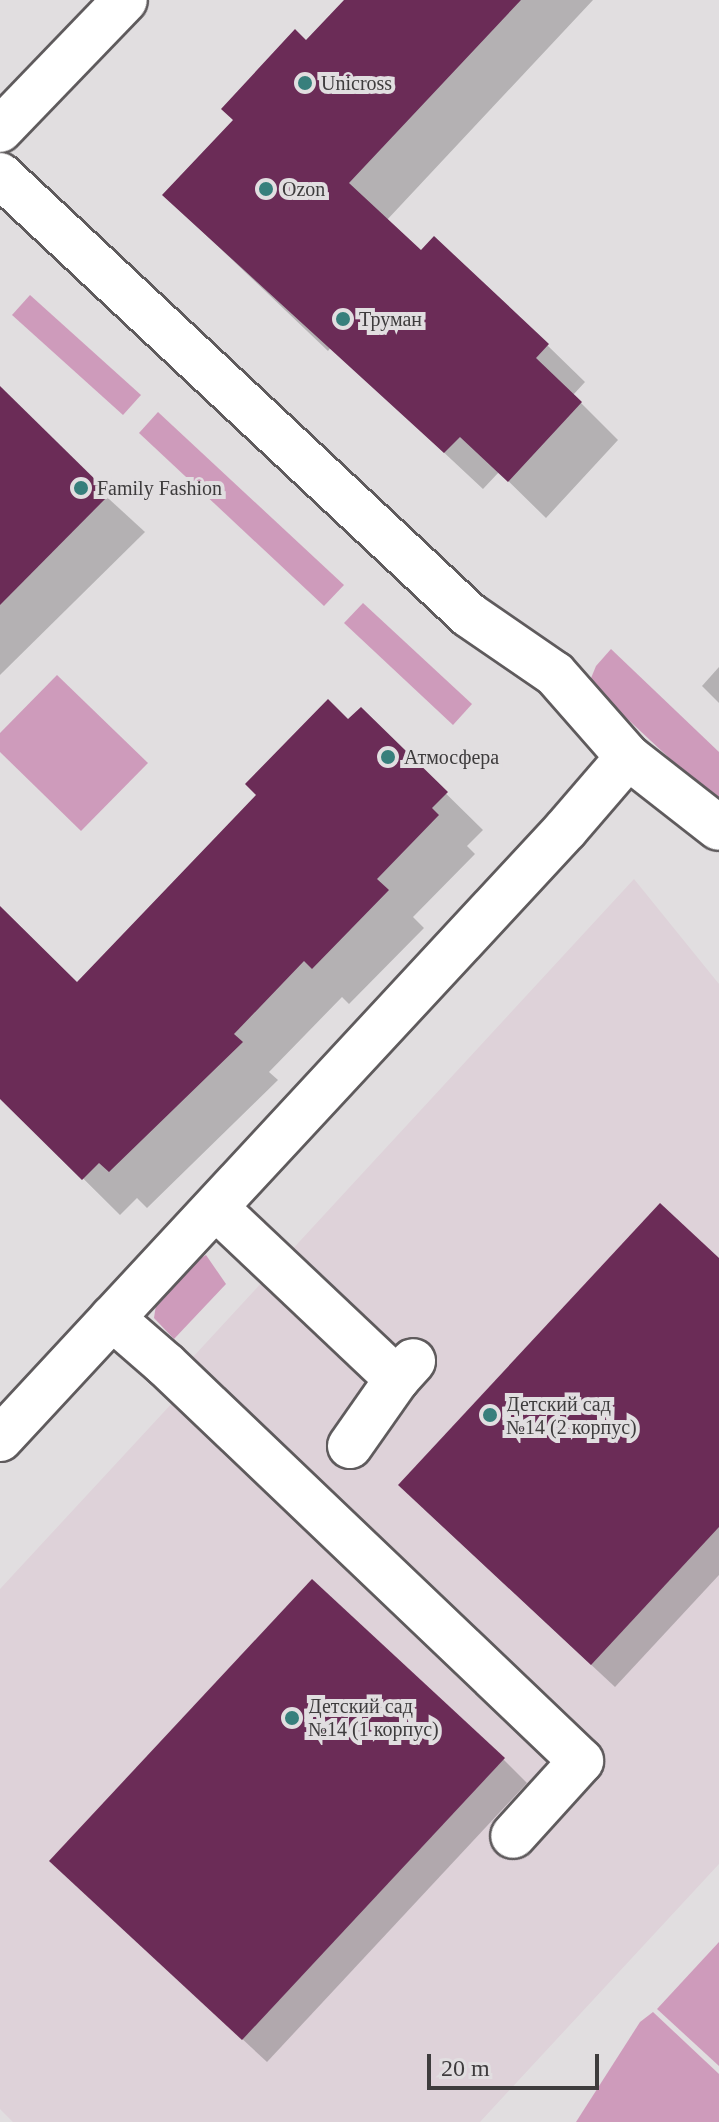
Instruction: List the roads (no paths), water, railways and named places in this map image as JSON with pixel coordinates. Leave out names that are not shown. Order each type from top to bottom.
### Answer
[{"type":"lane","points":[[0,130],[125,0]]},
{"type":"lane","points":[[0,175],[469,615],[555,674],[628,757],[719,828]]},
{"type":"lane","points":[[0,1439],[216,1208],[628,757]]},
{"type":"lane","points":[[216,1208],[405,1370],[350,1446]]},
{"type":"lane","points":[[112,1318],[165,1364],[581,1761],[513,1836]]},
{"type":"place","name":"Unicross","points":[[305,83]]},
{"type":"place","name":"Ozon","points":[[266,189]]},
{"type":"place","name":"Труман","points":[[343,319]]},
{"type":"place","name":"Family Fashion","points":[[81,488]]},
{"type":"place","name":"Атмосфера","points":[[388,757]]},
{"type":"place","name":"Детский сад №14 (2 корпус)","points":[[490,1415]]},
{"type":"place","name":"Детский сад №14 (1 корпус)","points":[[292,1718]]}]
